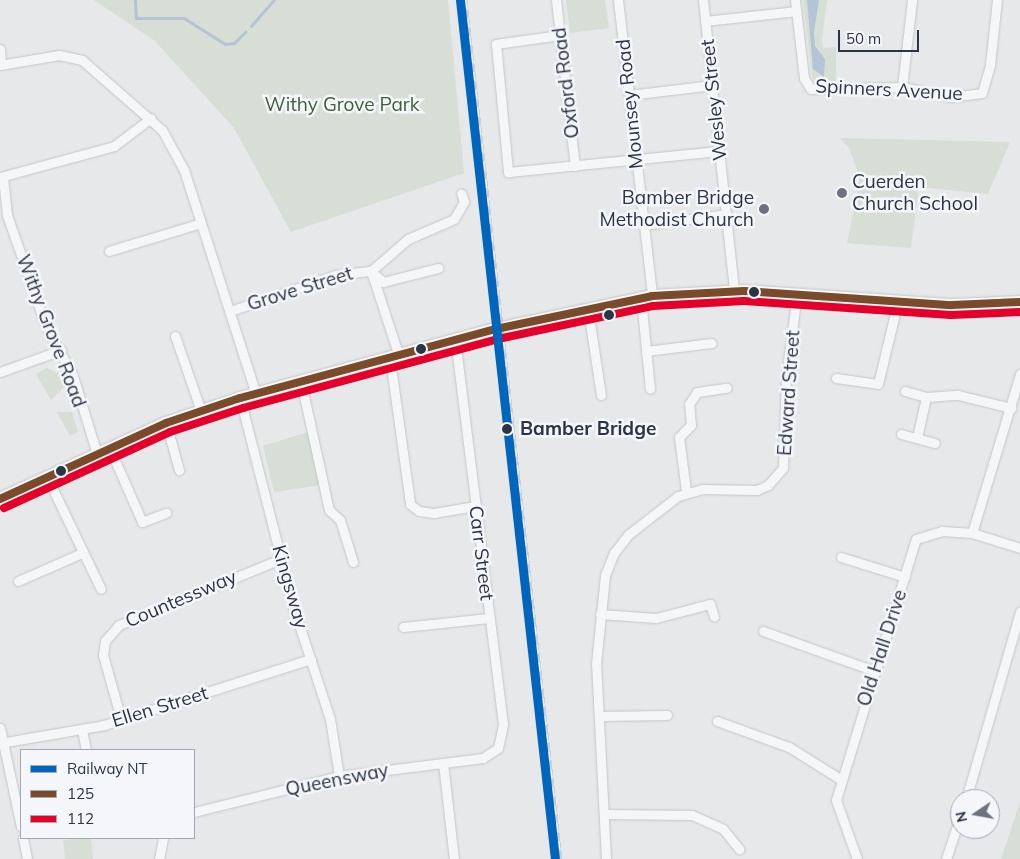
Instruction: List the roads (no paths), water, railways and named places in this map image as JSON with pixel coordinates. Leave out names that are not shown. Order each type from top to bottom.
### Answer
[{"type":"main road","points":[[0,499],[166,423],[240,398],[455,340],[647,297],[734,290],[898,301],[1020,302]]},
{"type":"street","name":"Oxford Road","points":[[556,0],[575,166]]},
{"type":"street","name":"Mounsey Road","points":[[618,0],[644,225],[647,297],[646,351],[650,389]]},
{"type":"street","name":"Wesley Street","points":[[703,0],[734,290]]},
{"type":"street","points":[[705,21],[796,11],[795,0]]},
{"type":"street","points":[[902,87],[912,0]]},
{"type":"street","name":"Spinners Avenue","points":[[796,11],[804,78],[811,89],[902,87],[950,97],[982,93],[990,65],[997,0]]},
{"type":"street","points":[[560,35],[496,44],[508,172],[719,151]]},
{"type":"street","points":[[0,49],[1,65],[60,55],[82,60],[151,118],[180,162],[256,394]]},
{"type":"street","points":[[629,94],[712,85]]},
{"type":"street","points":[[2,177],[114,146],[151,118]]},
{"type":"street","name":"Withy Grove Road","points":[[2,177],[7,215],[45,324],[61,350],[104,451],[142,522],[166,513]]},
{"type":"street","points":[[371,271],[408,240],[454,219],[464,202],[461,193]]},
{"type":"street","points":[[644,225],[726,214]]},
{"type":"street","points":[[109,251],[201,223]]},
{"type":"street","points":[[371,271],[383,282],[438,268]]},
{"type":"street","points":[[371,271],[394,358],[410,504],[420,511],[434,513],[475,506]]},
{"type":"street","name":"Grove Street","points":[[230,311],[336,275],[371,271]]},
{"type":"street","name":"Edward Street","points":[[686,491],[757,490],[768,485],[783,468],[786,378],[797,293]]},
{"type":"street","points":[[836,378],[878,384],[898,301]]},
{"type":"street","points":[[588,310],[601,395]]},
{"type":"street","points":[[175,336],[201,411]]},
{"type":"street","name":"Carr Street","points":[[455,340],[502,738],[498,748],[482,758]]},
{"type":"street","points":[[646,351],[712,343]]},
{"type":"street","points":[[0,372],[61,350]]},
{"type":"street","points":[[972,533],[1020,374]]},
{"type":"street","points":[[301,382],[329,510],[340,520],[353,562]]},
{"type":"street","points":[[606,859],[599,716],[600,614],[605,575],[614,553],[647,517],[686,491],[679,436],[691,425],[690,404],[697,392],[727,388]]},
{"type":"street","points":[[905,391],[926,397],[958,395],[1011,408]]},
{"type":"street","points":[[917,438],[926,397]]},
{"type":"street","name":"Kingsway","points":[[240,398],[281,558],[330,719],[339,776]]},
{"type":"street","points":[[166,423],[180,470]]},
{"type":"street","points":[[901,434],[934,443]]},
{"type":"street","points":[[48,477],[82,553],[102,589]]},
{"type":"street","name":"Old Hall Drive","points":[[857,859],[838,812],[840,779],[916,539],[942,531],[972,533],[1020,548]]},
{"type":"street","points":[[18,581],[82,553]]},
{"type":"street","points":[[841,557],[905,577]]},
{"type":"street","name":"Countessway","points":[[121,719],[103,655],[105,641],[119,625],[281,558]]},
{"type":"street","points":[[600,614],[656,618],[710,604],[714,616]]},
{"type":"street","points":[[969,789],[1020,612]]},
{"type":"street","points":[[403,627],[489,618]]},
{"type":"street","points":[[763,631],[875,671]]},
{"type":"street","name":"Ellen Street","points":[[3,743],[82,730],[311,659]]},
{"type":"street","points":[[599,716],[667,715]]},
{"type":"street","points":[[717,721],[789,746],[840,779]]},
{"type":"street","points":[[0,728],[20,822]]},
{"type":"street","points":[[82,730],[86,749]]},
{"type":"street","name":"Queensway","points":[[195,812],[339,776],[482,758]]},
{"type":"street","points":[[442,763],[454,859]]},
{"type":"street","points":[[604,814],[692,815],[723,829],[738,849]]},
{"type":"street","points":[[23,839],[27,859]]},
{"type":"street","points":[[159,859],[164,839]]},
{"type":"street","points":[[946,859],[953,839]]},
{"type":"water","points":[[807,0],[819,0],[814,32],[815,46],[825,59],[824,77],[813,69]]},
{"type":"waterway","points":[[135,0],[136,18],[184,18],[225,44],[234,43],[245,32]]},
{"type":"waterway","points":[[251,26],[274,0]]},
{"type":"railway","points":[[465,0],[560,859]]},
{"type":"rail line","name":"NT","points":[[460,0],[555,859]]},
{"type":"place","name":"Cuerden Church School","points":[[842,193]]},
{"type":"place","name":"Bamber Bridge Methodist Church","points":[[764,209]]},
{"type":"place","name":"Bamber Bridge","points":[[507,429]]},
{"type":"park label","name":"Withy Grove Park","points":[[342,105]]}]
